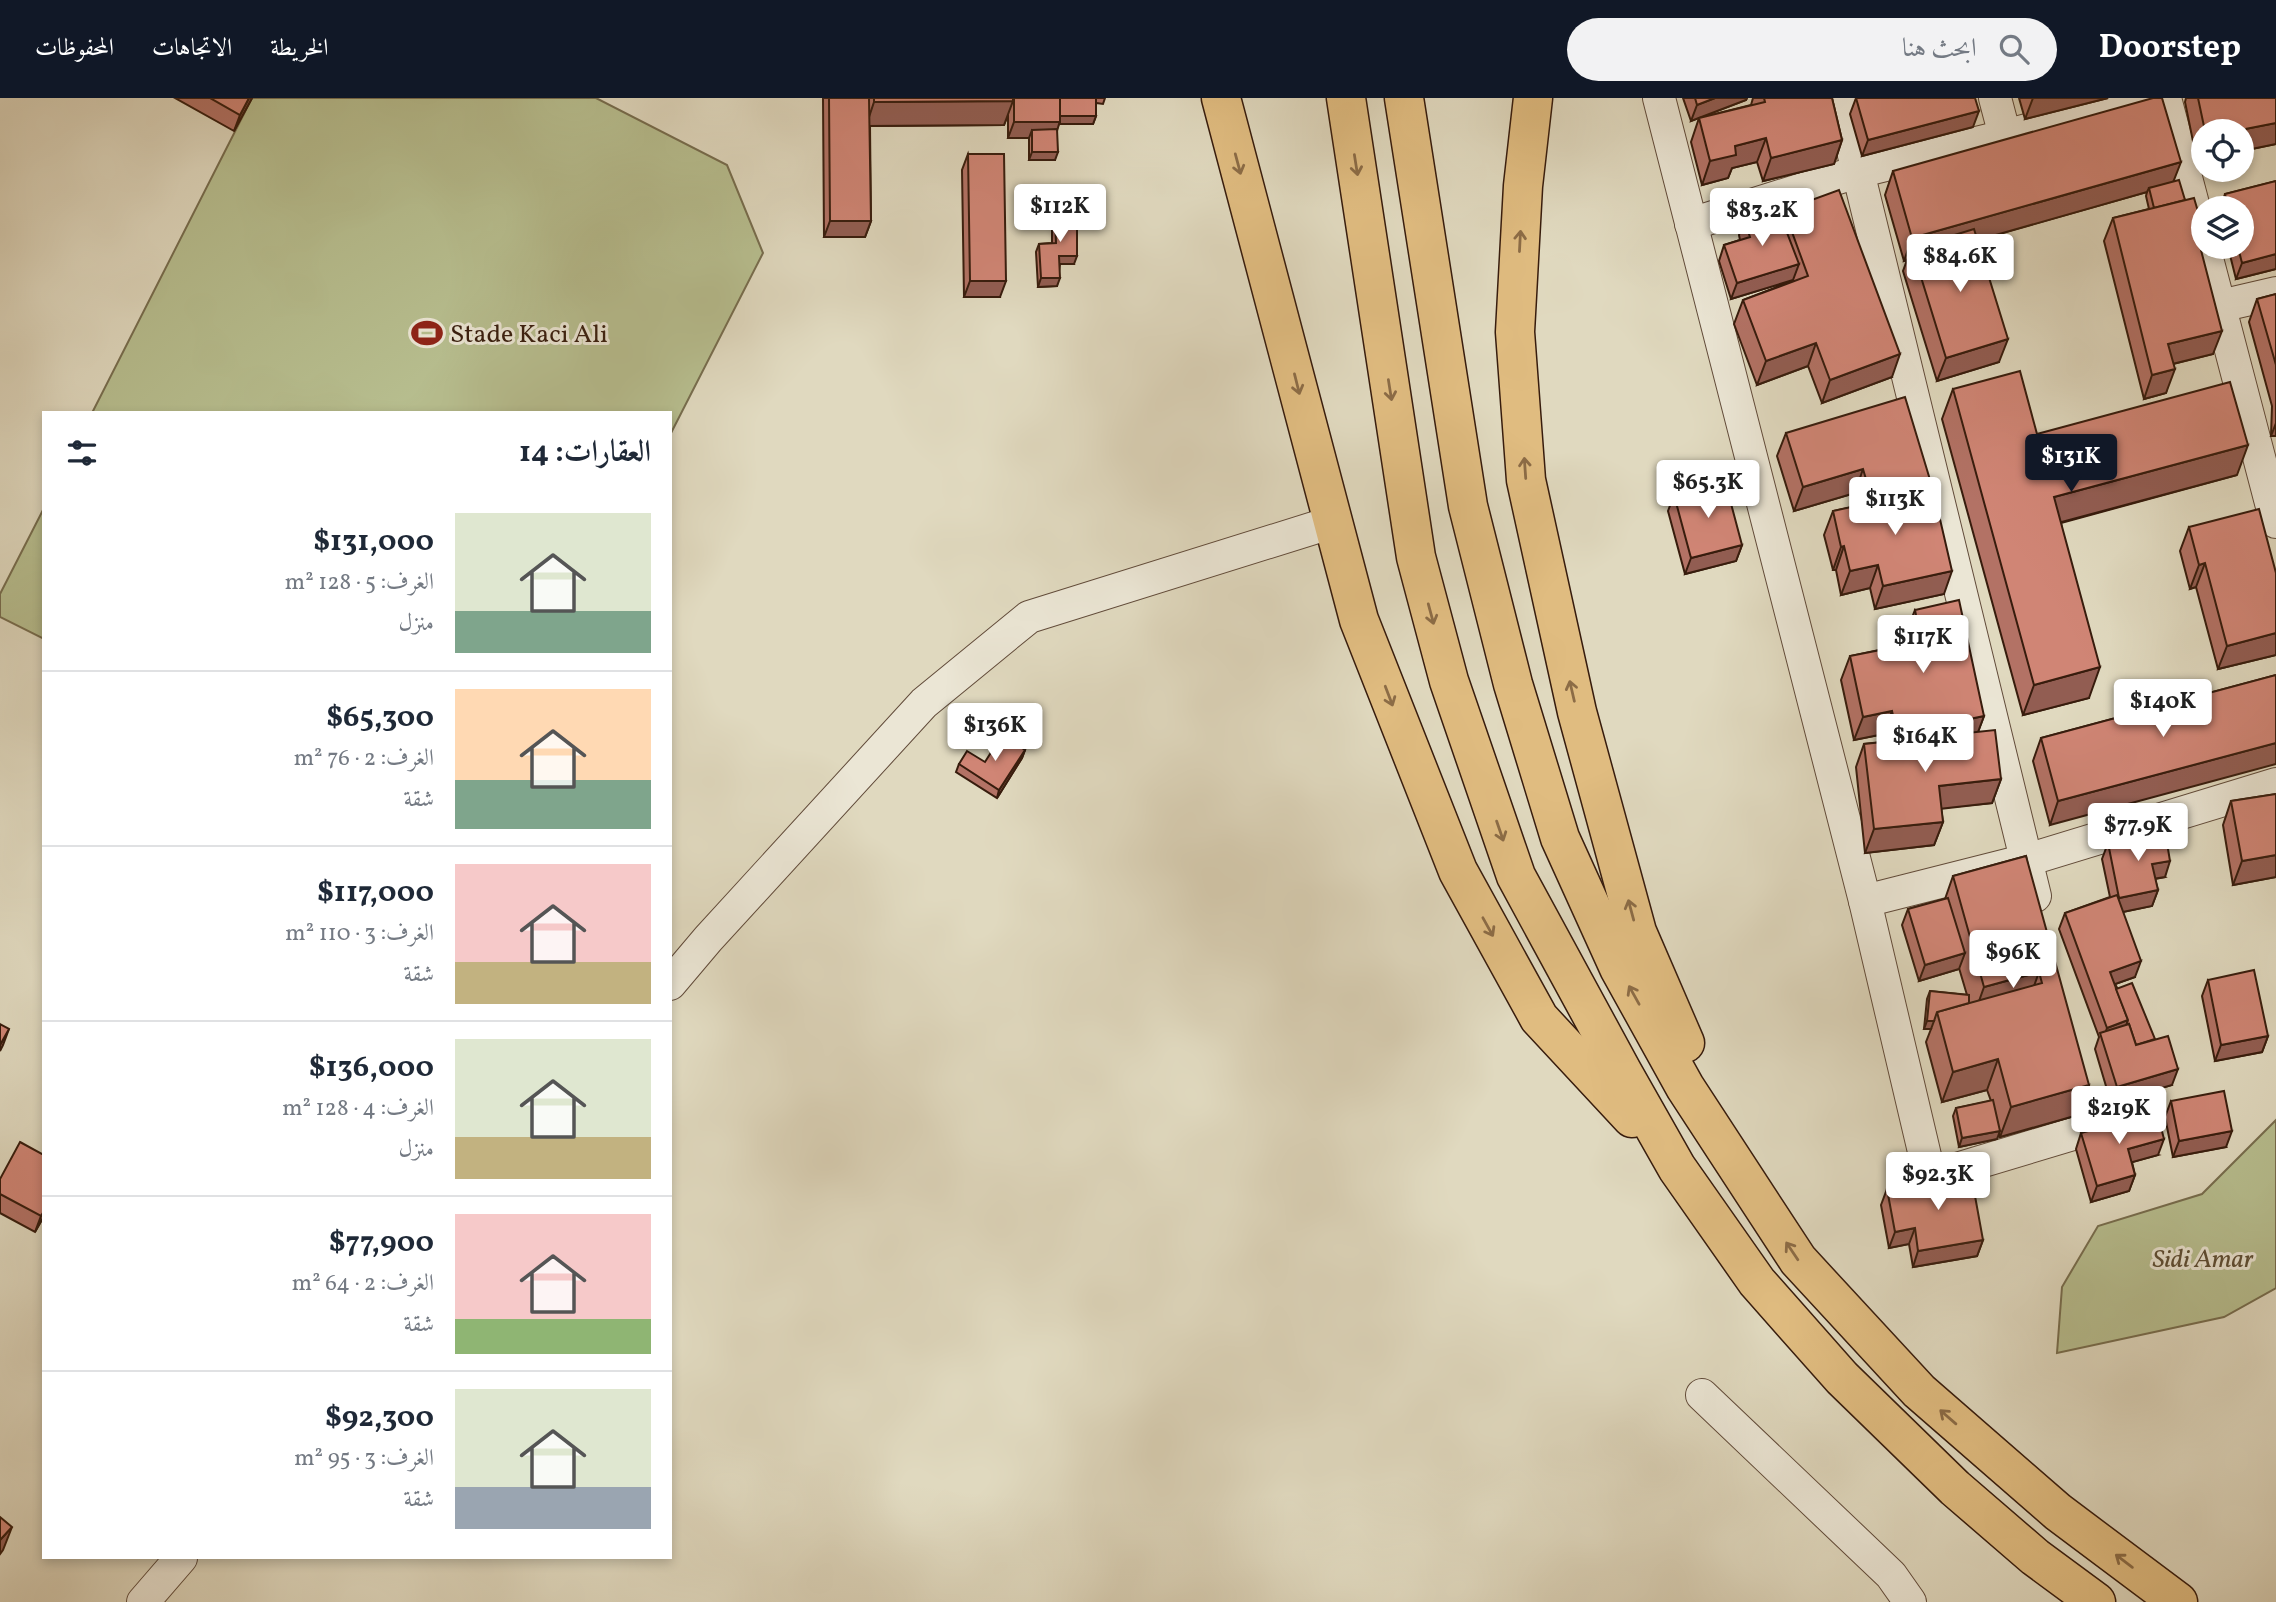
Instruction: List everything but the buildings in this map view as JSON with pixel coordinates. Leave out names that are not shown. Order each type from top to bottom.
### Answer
[{"type":"highway","points":[[1221,98],[1359,620],[1458,871],[1539,1018],[1677,1168]]},
{"type":"highway","points":[[1346,98],[1416,557],[1449,681],[1516,876],[1677,1168],[1757,1282],[1842,1378],[1955,1488],[2035,1557],[2096,1602]]},
{"type":"highway","points":[[1404,98],[1468,506],[1513,684],[1556,825],[1619,968],[1685,1087],[1798,1260],[1919,1391],[2057,1512],[2178,1602]]},
{"type":"highway","points":[[1533,98],[1523,186],[1515,332],[1526,480],[1577,712],[1637,932],[1743,1177]]},
{"type":"street","points":[[1659,98],[1865,901],[1930,1177],[2082,1117],[2133,1116]]},
{"type":"street","points":[[1840,98],[2027,860],[2041,928]]},
{"type":"street","points":[[1996,98],[2005,135]]},
{"type":"street","points":[[1691,224],[1857,172],[2143,98]]},
{"type":"street","points":[[2165,98],[2191,196]]},
{"type":"street","points":[[2208,259],[2276,522]]},
{"type":"street","points":[[2220,306],[2276,293]]},
{"type":"street","points":[[672,982],[924,703],[1029,617],[1333,522]]},
{"type":"street","points":[[1865,901],[2027,860],[2276,784]]},
{"type":"street","points":[[1702,1395],[1891,1575],[1910,1602]]},
{"type":"street","points":[[143,1602],[180,1559]]},
{"type":"green space","name":"Stade Kaci Ali","points":[[252,98],[596,98],[727,165],[763,253],[672,431],[672,411],[93,411]]},
{"type":"green space","points":[[42,512],[42,638],[0,617],[0,594]]},
{"type":"green space","name":"Sidi Amar","points":[[2276,1120],[2276,1288],[2224,1317],[2057,1353],[2062,1287],[2098,1226],[2202,1194]]},
{"type":"place","name":"Stade Kaci Ali","points":[[427,333]]}]
